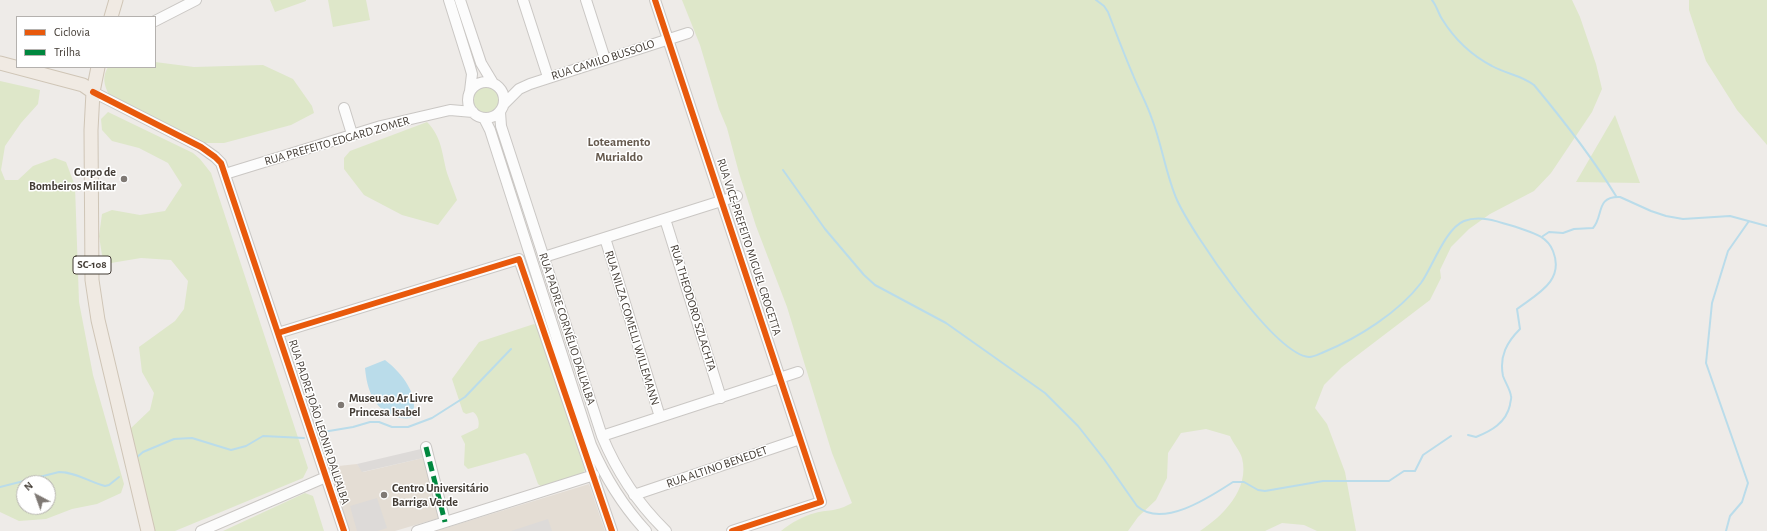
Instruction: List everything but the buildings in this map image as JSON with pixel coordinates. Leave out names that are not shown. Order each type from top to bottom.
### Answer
[{"type":"main road","points":[[0,63],[16,67]]},
{"type":"main road","points":[[19,68],[83,85],[93,92]]},
{"type":"main road","name":"SC-108","points":[[99,69],[93,92],[91,130],[92,263],[94,296],[148,531]]},
{"type":"main road","points":[[0,71],[79,91],[93,92]]},
{"type":"street","points":[[156,20],[196,0]]},
{"type":"street","points":[[449,0],[472,74],[468,104],[472,112],[484,118],[493,117],[502,108],[504,95],[481,63],[460,0]]},
{"type":"street","points":[[523,0],[548,77]]},
{"type":"street","points":[[586,0],[604,59]]},
{"type":"street","name":"RUA VICE-PREFEITO MIGUEL CROCETTA","points":[[655,0],[821,502],[732,531]]},
{"type":"street","name":"RUA CAMILO BUSSOLO","points":[[502,108],[520,89],[548,77],[688,33]]},
{"type":"street","points":[[469,93],[480,83],[495,84],[520,89]]},
{"type":"street","name":"RUA PADRE JOÃO LEONIR DALL'ALBA","points":[[93,92],[201,147],[215,157],[220,163],[225,174],[344,531]]},
{"type":"street","name":"RUA PREFEITO EDGARD ZOMER","points":[[450,110],[469,93]]},
{"type":"street","points":[[344,108],[352,134]]},
{"type":"street","name":"RUA PADRE CORNÉLIO DALL'ALBA","points":[[502,108],[501,126],[602,436],[615,465],[634,495],[666,531]]},
{"type":"street","name":"RUA PREFEITO EDGARD ZOMER","points":[[225,174],[352,134],[450,110],[472,112]]},
{"type":"street","name":"RUA PADRE CORNÉLIO DALL'ALBA","points":[[484,118],[490,130],[591,445],[610,485],[628,510],[646,531]]},
{"type":"street","points":[[544,257],[737,196]]},
{"type":"street","name":"RUA THEODORO SZLACHTA","points":[[664,219],[721,398]]},
{"type":"street","name":"RUA NILZA COMELLI WILLEMANN","points":[[604,238],[660,417]]},
{"type":"street","points":[[278,333],[519,259],[612,531]]},
{"type":"street","points":[[602,436],[798,372]]},
{"type":"street","name":"RUA ALTINO BENEDET","points":[[634,495],[800,439]]},
{"type":"street","points":[[426,447],[445,522]]},
{"type":"street","points":[[417,531],[594,475]]},
{"type":"street","points":[[201,531],[326,476]]},
{"type":"shaded area","points":[[421,449],[423,458],[362,472],[357,464]]},
{"type":"shaded area","name":"Centro Universitário Barriga Verde","points":[[423,458],[439,518],[395,531],[348,531],[327,471],[329,467],[357,464],[363,472]]},
{"type":"shaded area","name":"Centro Universitário Barriga Verde","points":[[589,484],[605,531],[436,531]]},
{"type":"shaded area","points":[[377,498],[387,528],[378,531],[357,531],[350,506]]},
{"type":"shaded area","points":[[548,519],[552,531],[511,531]]},
{"type":"green space","points":[[270,0],[306,0],[306,1],[275,12]]},
{"type":"green space","points":[[328,0],[366,0],[370,20],[333,27]]},
{"type":"green space","points":[[682,0],[1572,0],[1580,17],[1596,64],[1602,89],[1592,112],[1551,173],[1534,191],[1490,214],[1469,229],[1451,247],[1440,270],[1441,278],[1430,300],[1342,367],[1324,385],[1315,408],[1327,424],[1345,472],[1356,531],[1317,531],[1304,525],[1282,523],[1265,531],[1200,531],[1217,518],[1233,500],[1242,480],[1243,469],[1241,455],[1230,436],[1206,429],[1181,433],[1168,453],[1167,478],[1156,500],[1138,517],[1128,531],[781,531],[806,516],[837,509],[852,503],[832,453],[787,307],[756,226],[739,173],[727,128],[719,109],[700,45]]},
{"type":"green space","points":[[1689,0],[1767,0],[1767,145],[1737,110],[1706,61],[1689,10]]},
{"type":"green space","points":[[156,62],[194,67],[263,65],[293,79],[312,106],[314,113],[291,125],[224,143],[203,143],[109,95],[104,81],[108,68],[156,68]]},
{"type":"green space","points":[[0,81],[40,90],[38,104],[21,123],[5,146],[1,170],[5,180],[18,180],[33,166],[55,158],[66,162],[75,186],[79,302],[93,375],[124,484],[121,493],[97,504],[72,509],[46,519],[19,521],[0,512]]},
{"type":"green space","points":[[486,87],[495,91],[499,100],[495,109],[486,113],[477,109],[473,100],[477,91]]},
{"type":"green space","points":[[108,112],[193,153],[211,173],[308,468],[303,478],[175,531],[153,531],[130,429],[150,410],[154,393],[142,372],[139,347],[175,321],[184,309],[188,281],[171,260],[141,258],[111,263],[102,255],[99,236],[102,214],[112,210],[140,215],[165,211],[182,185],[168,163],[139,148],[112,141],[102,130],[101,119]]},
{"type":"green space","points":[[1615,115],[1640,183],[1576,182]]},
{"type":"green space","points":[[427,122],[439,140],[447,173],[457,200],[438,225],[402,215],[364,195],[344,169],[344,158],[350,151]]},
{"type":"green space","points":[[534,324],[537,326],[585,470],[582,474],[542,487],[538,484],[528,456],[525,453],[468,469],[464,465],[465,444],[461,436],[478,428],[479,422],[473,412],[466,414],[463,412],[452,379],[479,342]]},
{"type":"green space","points":[[305,493],[313,496],[324,531],[223,531]]},
{"type":"water","points":[[385,360],[403,378],[412,394],[414,410],[411,418],[396,417],[388,413],[377,404],[370,391],[367,383],[365,368]]},
{"type":"waterway","points":[[1096,0],[1104,6],[1108,12],[1148,108],[1173,190],[1186,216],[1199,238],[1236,290],[1256,315],[1276,336],[1294,351],[1309,357],[1316,355],[1364,332],[1390,314],[1412,294],[1421,283],[1445,240],[1457,225],[1464,221],[1478,218],[1499,222],[1534,234],[1543,238],[1547,242],[1553,251],[1556,261],[1552,279],[1547,286],[1517,309],[1520,329],[1511,339],[1503,356],[1503,376],[1510,391],[1511,397],[1508,411],[1497,426],[1476,437],[1468,435]]},
{"type":"waterway","points":[[1432,0],[1447,27],[1470,52],[1492,66],[1524,79],[1534,85],[1577,139],[1616,196]]},
{"type":"waterway","points":[[783,170],[825,229],[864,275],[875,285],[946,323],[1045,393],[1078,426],[1104,459],[1137,506],[1147,512],[1159,514],[1186,508],[1212,495],[1233,482],[1244,482],[1258,490],[1265,491],[1323,481],[1389,481],[1404,471],[1415,471],[1423,455],[1451,436]]},
{"type":"waterway","points":[[1543,236],[1549,232],[1563,233],[1574,229],[1593,228],[1603,203],[1612,198],[1620,197],[1666,216],[1683,219],[1730,216],[1767,226]]},
{"type":"waterway","points":[[1726,531],[1730,516],[1742,502],[1748,483],[1706,363],[1712,303],[1728,251],[1749,221]]},
{"type":"waterway","points":[[323,432],[353,427],[370,422],[379,422],[392,427],[408,427],[432,418],[465,397],[511,349]]},
{"type":"waterway","points":[[136,458],[143,452],[174,439],[192,438],[231,450],[246,446],[263,436],[304,438]]},
{"type":"waterway","points":[[0,487],[59,472],[77,475],[105,486],[109,485],[119,477]]},
{"type":"marked path","points":[[426,447],[445,522]]},
{"type":"cycle path","points":[[655,0],[821,502],[732,531]]},
{"type":"cycle path","points":[[93,92],[201,147],[221,163],[344,531]]},
{"type":"cycle path","points":[[278,333],[519,259],[612,531]]},
{"type":"place","name":"Corpo de Bombeiros Militar","points":[[124,179]]},
{"type":"place","name":"Museu ao Ar Livre Princesa Isabel","points":[[341,405]]},
{"type":"place","name":"Centro Universitário Barriga Verde","points":[[384,495]]},
{"type":"district","name":"Loteamento Murialdo","points":[[619,150]]}]
